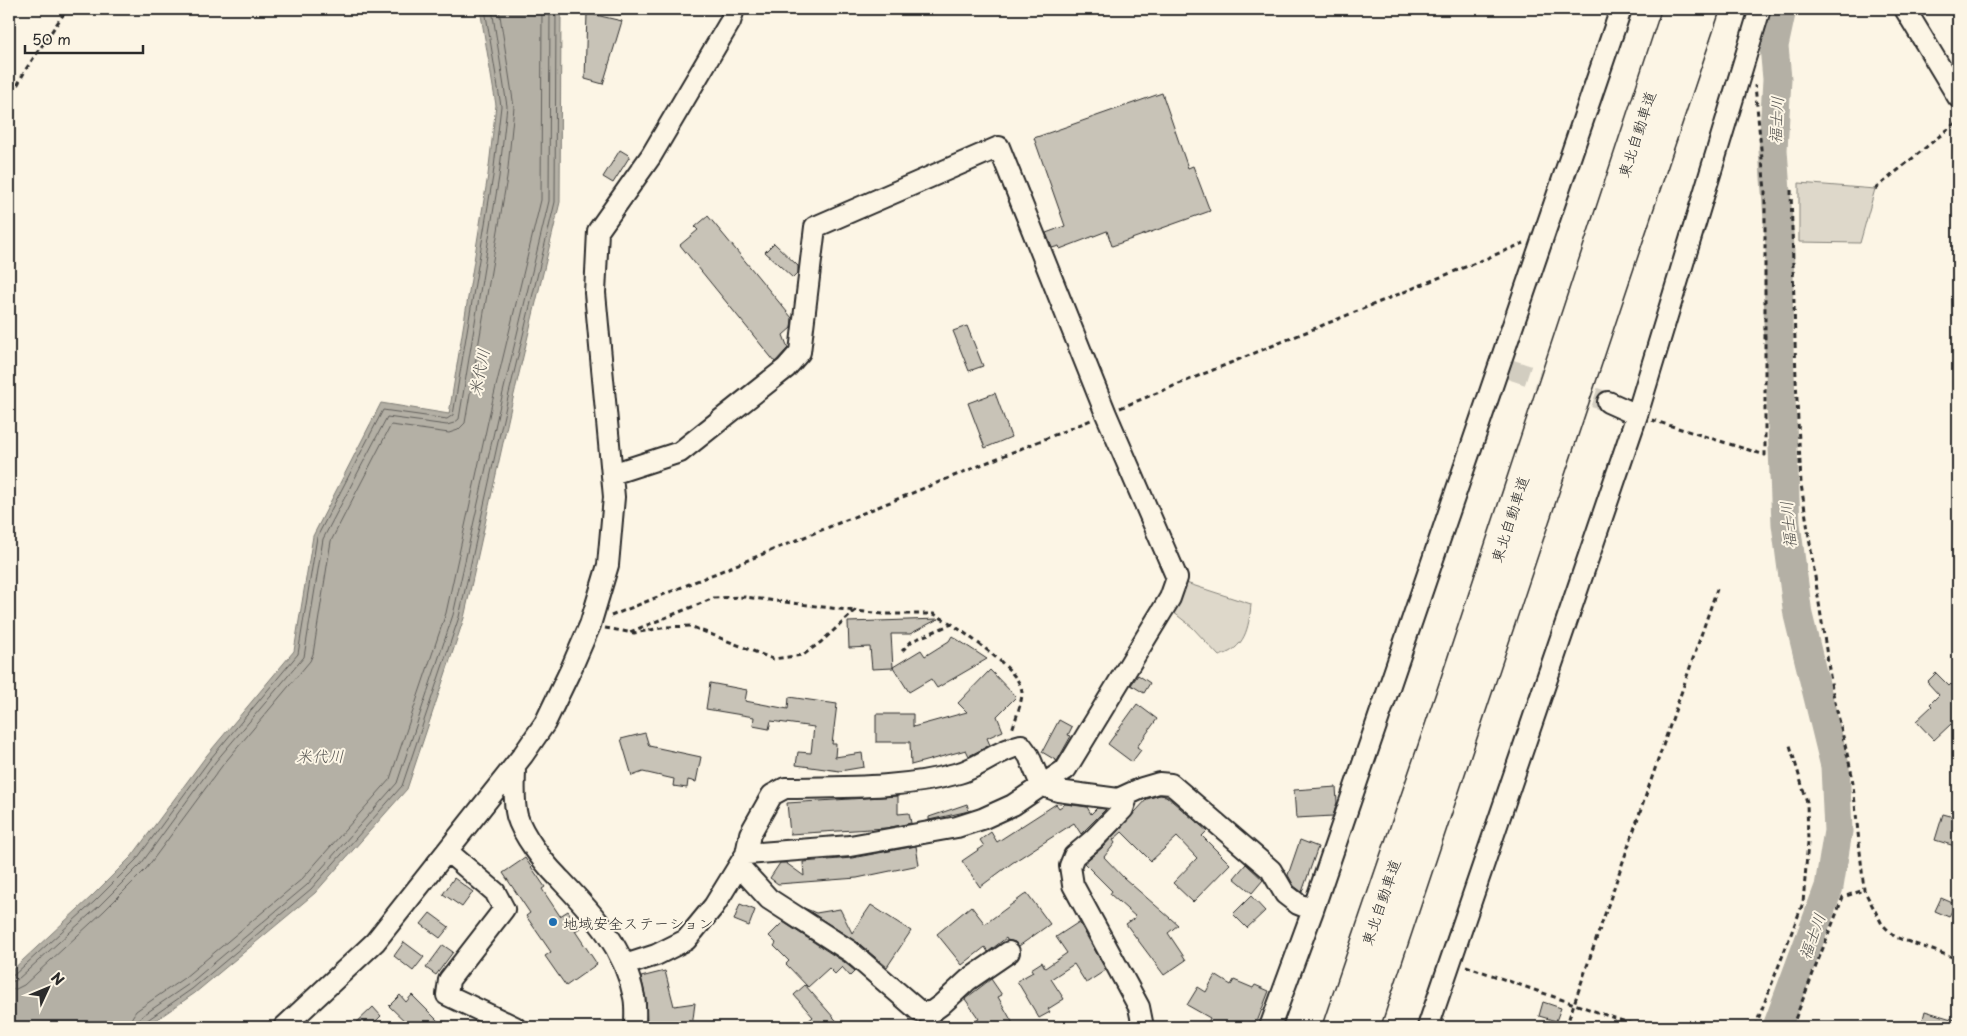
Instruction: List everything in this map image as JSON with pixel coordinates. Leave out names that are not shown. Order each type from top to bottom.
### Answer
[{"type":"highway","name":"東北自動車道","points":[[1337,1027],[1451,694],[1678,9]]},
{"type":"highway","name":"東北自動車道","points":[[1366,1027],[1705,9]]},
{"type":"street","points":[[284,1027],[375,942],[515,766],[545,723],[590,625],[608,565],[614,497],[595,293],[598,231],[651,156],[730,22],[734,9]]},
{"type":"street","points":[[1270,1027],[1505,367],[1543,235],[1621,9]]},
{"type":"street","points":[[1428,1027],[1449,960],[1637,415],[1760,9]]},
{"type":"street","points":[[1905,9],[1958,97]]},
{"type":"street","points":[[612,474],[680,452],[786,368],[800,352],[815,227],[999,147],[1106,414],[1177,578],[1170,598],[1066,769],[1013,805],[957,827],[850,846],[742,860]]},
{"type":"street","points":[[1608,402],[1637,415]]},
{"type":"street","points":[[625,965],[656,955],[686,940],[714,906],[742,860],[750,834],[772,796],[784,788],[910,784],[960,773],[1005,750],[1021,745],[1029,756],[1041,786]]},
{"type":"street","points":[[515,766],[514,795],[517,817],[540,858],[598,921],[620,953],[635,998],[635,1027]]},
{"type":"street","points":[[1041,786],[1058,791],[1118,799],[1159,783],[1171,784],[1271,870],[1286,894],[1298,904],[1313,910]]},
{"type":"street","points":[[1128,794],[1124,809],[1074,856],[1070,866],[1072,885],[1139,1007],[1143,1027]]},
{"type":"street","points":[[447,852],[494,892],[504,909],[449,980],[447,996],[515,1027]]},
{"type":"street","points":[[742,860],[769,900],[851,952],[919,1011],[930,1013],[942,1005],[968,980],[1009,952]]},
{"type":"path","points":[[9,101],[26,69],[67,9]]},
{"type":"path","points":[[1637,415],[1764,455],[1765,191],[1755,84]]},
{"type":"path","points":[[1874,189],[1958,121]]},
{"type":"path","points":[[1792,190],[1796,379],[1801,484],[1832,689],[1852,775],[1864,890],[1882,924],[1895,937],[1958,959]]},
{"type":"path","points":[[590,625],[1543,235]]},
{"type":"path","points":[[1566,1027],[1717,589]]},
{"type":"path","points":[[629,632],[714,598],[745,597],[884,614],[934,614],[952,624],[1001,661],[1015,677],[1022,692],[1005,750]]},
{"type":"path","points":[[590,625],[629,632],[690,626],[773,659],[803,655],[821,642],[855,611]]},
{"type":"path","points":[[902,651],[912,641],[952,624]]},
{"type":"path","points":[[1755,1027],[1803,903],[1808,842],[1807,802],[1789,742]]},
{"type":"path","points":[[1792,1027],[1843,897],[1864,890]]},
{"type":"path","points":[[1449,960],[1640,1027]]},
{"type":"shaded area","points":[[1799,183],[1875,189],[1860,243],[1799,242]]},
{"type":"shaded area","points":[[1186,583],[1251,604],[1249,621],[1244,636],[1240,643],[1228,653],[1219,656],[1192,627],[1168,608]]},
{"type":"water","name":"米代川","points":[[480,9],[561,9],[560,202],[511,407],[464,618],[407,789],[315,893],[195,993],[146,1027],[9,1027],[9,973],[132,856],[207,755],[294,651],[313,536],[381,403],[449,414],[488,175],[496,105]]},
{"type":"building","points":[[587,13],[622,21],[603,84],[585,79]]},
{"type":"building","points":[[1162,93],[1188,168],[1193,166],[1210,211],[1112,246],[1107,231],[1060,249],[1059,246],[1052,248],[1046,233],[1065,226],[1034,138]]},
{"type":"building","points":[[620,150],[630,156],[613,183],[603,177]]},
{"type":"building","points":[[708,216],[792,318],[791,328],[783,335],[788,348],[775,362],[680,245],[698,230],[695,227]]},
{"type":"building","points":[[774,243],[798,266],[798,273],[793,278],[765,252]]},
{"type":"building","points":[[967,326],[983,366],[969,371],[953,331]]},
{"type":"building","points":[[995,393],[1011,437],[985,448],[968,403]]},
{"type":"building","points":[[938,619],[910,634],[891,634],[893,668],[872,669],[870,647],[849,648],[848,622]]},
{"type":"building","points":[[952,636],[987,659],[937,688],[931,679],[909,692],[893,667],[921,650],[925,656],[949,641]]},
{"type":"building","points":[[990,670],[1016,697],[997,716],[1003,731],[987,738],[990,745],[969,756],[966,750],[911,765],[910,742],[876,742],[876,714],[913,714],[913,727],[967,712],[958,703]]},
{"type":"building","points":[[1936,673],[1949,686],[1951,684],[1958,691],[1958,732],[1951,724],[1934,740],[1916,721],[1932,706],[1930,704],[1939,695],[1927,682]]},
{"type":"building","points":[[1138,675],[1150,683],[1144,693],[1131,685]]},
{"type":"building","points":[[710,683],[747,690],[745,701],[788,709],[789,697],[837,704],[832,744],[836,744],[835,757],[862,753],[864,767],[840,771],[796,765],[798,752],[811,753],[814,727],[771,721],[769,729],[753,726],[754,717],[706,709]]},
{"type":"building","points":[[1137,704],[1157,719],[1137,747],[1141,750],[1132,762],[1108,744]]},
{"type":"building","points":[[1059,720],[1072,727],[1068,735],[1071,736],[1057,761],[1042,752]]},
{"type":"building","points":[[645,733],[649,746],[701,757],[696,782],[688,780],[687,788],[673,786],[674,779],[643,772],[632,776],[621,739]]},
{"type":"building","points":[[1336,787],[1337,802],[1333,816],[1296,818],[1294,790]]},
{"type":"building","points":[[1160,795],[1166,796],[1207,831],[1202,836],[1230,864],[1193,902],[1173,883],[1197,858],[1177,837],[1151,861],[1122,832],[1113,840],[1115,843],[1104,857],[1124,878],[1178,925],[1168,933],[1186,960],[1164,975],[1126,924],[1136,917],[1110,894],[1112,891],[1084,863],[1102,848],[1147,799]]},
{"type":"building","points":[[898,796],[898,814],[909,813],[911,823],[886,828],[790,834],[787,803]]},
{"type":"building","points":[[967,804],[969,811],[929,820],[929,817]]},
{"type":"building","points":[[1056,804],[1059,808],[1065,804],[1087,807],[1091,814],[1097,808],[1106,809],[1081,834],[1074,823],[1012,863],[980,887],[962,861],[984,846],[980,840],[991,832],[997,842]]},
{"type":"building","points":[[1943,814],[1958,818],[1958,847],[1935,840]]},
{"type":"building","points":[[1300,840],[1318,847],[1302,892],[1294,886],[1288,875]]},
{"type":"building","points":[[916,846],[919,865],[857,878],[778,884],[770,878],[780,863],[786,863],[804,876],[803,862],[852,858]]},
{"type":"building","name":"地域安全ステーション","points":[[525,858],[545,887],[542,889],[560,916],[568,911],[580,928],[575,931],[597,964],[566,986],[545,956],[551,952],[526,916],[530,913],[503,873]]},
{"type":"building","points":[[1246,864],[1263,880],[1252,893],[1234,878]]},
{"type":"building","points":[[454,878],[473,892],[462,907],[443,894]]},
{"type":"building","points":[[1027,893],[1050,924],[1019,946],[1006,938],[988,952],[985,947],[962,965],[937,934],[971,906],[985,924]]},
{"type":"building","points":[[1251,896],[1265,911],[1247,928],[1233,914]]},
{"type":"building","points":[[1941,898],[1955,904],[1949,917],[1935,911]]},
{"type":"building","points":[[740,904],[755,910],[749,926],[734,920]]},
{"type":"building","points":[[871,905],[911,931],[887,967],[857,942],[804,908],[816,913],[840,909],[852,933]]},
{"type":"building","points":[[430,913],[449,927],[440,938],[421,924]]},
{"type":"building","points":[[783,922],[855,971],[850,976],[842,967],[835,974],[829,968],[808,987],[786,964],[789,961],[774,946],[776,943],[769,936]]},
{"type":"building","points":[[1079,922],[1106,970],[1086,983],[1074,964],[1051,979],[1064,999],[1048,1009],[1050,1012],[1039,1018],[1017,981],[1033,972],[1031,969],[1042,962],[1045,968],[1067,953],[1056,937]]},
{"type":"building","points":[[404,942],[424,957],[413,971],[394,956]]},
{"type":"building","points":[[443,945],[453,952],[436,975],[426,968]]},
{"type":"building","points":[[665,971],[674,1006],[695,1003],[692,1027],[659,1027],[659,1023],[647,1026],[646,999],[641,977]]},
{"type":"building","points":[[1215,975],[1231,985],[1234,980],[1253,988],[1255,985],[1269,991],[1255,1027],[1242,1022],[1240,1027],[1206,1027],[1210,1018],[1187,1005],[1198,987],[1206,992]]},
{"type":"building","points":[[991,979],[1002,995],[998,997],[1015,1027],[964,1027],[979,1019],[965,999]]},
{"type":"building","points":[[805,985],[842,1027],[801,1027],[813,1017],[794,995]]},
{"type":"building","points":[[400,995],[406,1002],[412,995],[444,1027],[411,1027],[389,1006]]},
{"type":"building","points":[[1543,1002],[1561,1008],[1556,1021],[1539,1016]]},
{"type":"building","points":[[373,1007],[381,1016],[370,1027],[352,1027]]},
{"type":"building","points":[[1925,1011],[1958,1021],[1958,1027],[1921,1027]]},
{"type":"waterway","name":"福士川","points":[[1777,1027],[1829,887],[1838,831],[1835,766],[1798,615],[1786,524],[1778,323],[1780,247],[1773,150],[1777,79],[1774,46],[1782,9]]},
{"type":"tunnel","points":[[1509,369],[1608,402]]},
{"type":"place","name":"地域安全ステーション","points":[[553,922]]}]
